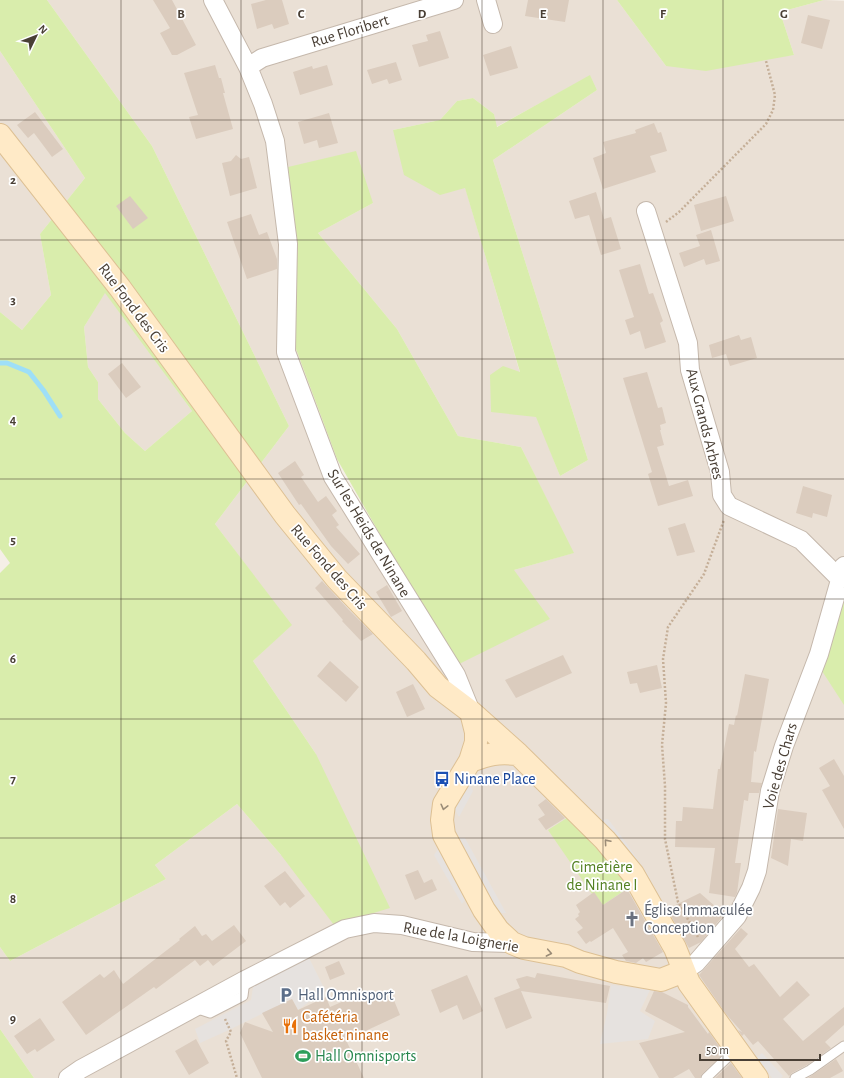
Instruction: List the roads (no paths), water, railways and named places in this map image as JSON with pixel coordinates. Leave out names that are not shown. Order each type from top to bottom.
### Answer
[{"type":"street","name":"Sur les Heids de Ninane","points":[[213,0],[248,67],[263,104],[275,141],[288,244],[286,352],[333,477],[456,676],[471,712]]},
{"type":"street","name":"Rue Floribert","points":[[248,67],[262,58],[454,0]]},
{"type":"street","points":[[486,0],[493,24]]},
{"type":"street","name":"Rue Fond des Cris","points":[[0,135],[120,288],[290,521],[337,579],[438,687],[471,712],[518,754],[605,840],[633,874],[675,948],[689,983],[738,1050],[751,1075]]},
{"type":"street","name":"Aux Grands Arbres","points":[[646,211],[684,326],[688,343],[690,370],[693,384],[720,472],[722,495],[729,506],[801,540],[842,573]]},
{"type":"street","name":"Voie des Chars","points":[[684,971],[696,963],[737,916],[751,888],[756,871],[770,791],[784,746],[819,654],[842,573]]},
{"type":"street","points":[[471,712],[476,732],[476,742],[470,761],[444,804],[442,820],[444,835],[484,910],[498,930],[512,943]]},
{"type":"street","points":[[470,761],[501,752],[518,754]]},
{"type":"street","points":[[473,942],[484,931],[486,925],[484,910]]},
{"type":"street","name":"Rue de la Loignerie","points":[[68,1078],[245,980],[345,929],[374,923],[402,925],[473,942],[512,943],[524,948],[566,956],[580,962],[616,972],[661,980],[684,971]]},
{"type":"lane","points":[[195,1008],[210,1013],[243,996],[245,980]]},
{"type":"lane","points":[[795,1078],[810,1070],[844,1046]]},
{"type":"lane","points":[[706,1078],[730,1055],[738,1050]]},
{"type":"waterway","points":[[0,363],[7,363],[29,372],[44,391],[60,416]]},
{"type":"place","name":"Ninane Place","points":[[442,779]]},
{"type":"place","name":"Église Immaculée Conception","points":[[632,919]]},
{"type":"place","name":"Hall Omnisport","points":[[286,995]]},
{"type":"place","name":"Cafétéria basket ninane","points":[[290,1026]]},
{"type":"place","name":"Hall Omnisports","points":[[303,1056]]},
{"type":"park label","name":"Cimetière de Ninane I","points":[[602,876]]}]
